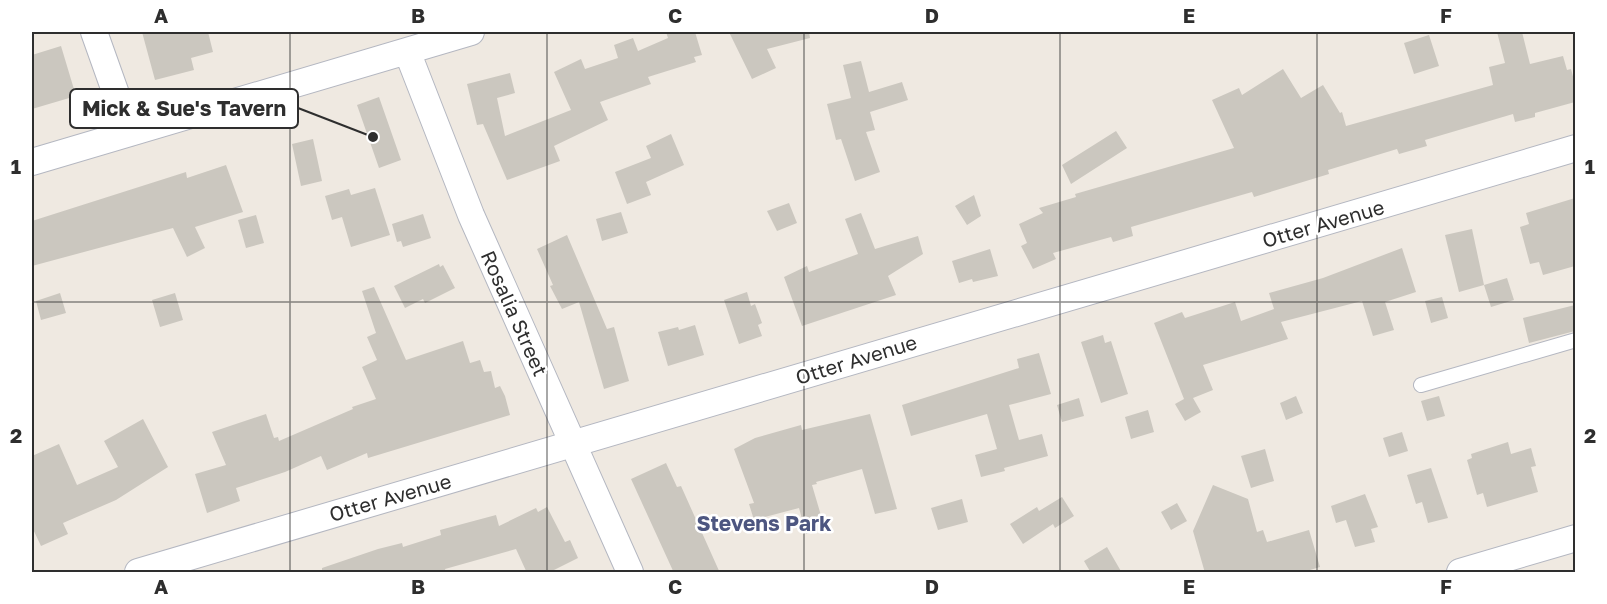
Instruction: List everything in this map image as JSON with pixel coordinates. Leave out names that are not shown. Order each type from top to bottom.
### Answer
[{"type":"street","points":[[94,32],[130,133]]},
{"type":"street","points":[[32,162],[471,32]]},
{"type":"street","name":"Rosalia Street","points":[[407,51],[471,214],[630,573]]},
{"type":"street","name":"Otter Avenue","points":[[138,573],[1575,148]]},
{"type":"street","points":[[1460,573],[1575,538]]},
{"type":"lane","points":[[1421,385],[1575,340]]},
{"type":"building","points":[[142,32],[208,32],[213,52],[191,58],[194,70],[155,80]]},
{"type":"building","points":[[666,32],[695,32],[702,55],[694,57],[696,62],[648,77],[651,84],[600,102],[608,120],[554,146],[560,161],[507,180],[483,124],[477,125],[467,84],[510,73],[515,93],[497,98],[505,136],[571,110],[554,72],[581,59],[585,69],[618,58],[614,45],[633,38],[638,51],[668,38]]},
{"type":"building","points":[[729,32],[809,32],[810,38],[767,49],[776,68],[752,79]]},
{"type":"building","points":[[1497,32],[1522,32],[1530,64],[1563,56],[1567,70],[1571,69],[1575,84],[1575,102],[1535,113],[1535,117],[1515,122],[1513,114],[1425,140],[1427,146],[1399,154],[1397,149],[1328,170],[1329,174],[1254,197],[1252,192],[1131,227],[1133,236],[1113,242],[1111,237],[1053,253],[1056,259],[1033,269],[1021,246],[1027,243],[1019,224],[1043,213],[1039,208],[1076,197],[1075,194],[1234,148],[1212,100],[1239,88],[1242,95],[1283,69],[1301,98],[1323,85],[1340,113],[1342,112],[1346,126],[1493,85],[1489,67],[1505,63]]},
{"type":"building","points":[[1429,35],[1439,66],[1414,74],[1404,43]]},
{"type":"building","points":[[61,46],[76,96],[32,109],[32,55]]},
{"type":"building","points":[[861,61],[869,92],[902,82],[908,100],[870,112],[875,130],[866,132],[880,172],[855,181],[841,139],[836,140],[827,104],[851,98],[843,65]]},
{"type":"building","points":[[379,97],[401,160],[379,168],[357,105]]},
{"type":"building","points":[[1116,131],[1127,148],[1071,184],[1062,165]]},
{"type":"building","points":[[671,134],[684,165],[646,182],[651,195],[627,204],[615,172],[651,158],[646,146]]},
{"type":"building","points":[[313,139],[322,181],[301,186],[292,144]]},
{"type":"building","points":[[226,165],[243,212],[195,227],[205,248],[187,257],[173,228],[32,266],[32,221],[186,172],[187,178]]},
{"type":"building","points":[[375,188],[390,235],[351,247],[342,217],[332,220],[325,196],[349,189],[351,195]]},
{"type":"building","points":[[974,195],[981,216],[967,225],[955,206]]},
{"type":"building","points":[[1575,198],[1575,266],[1543,275],[1539,262],[1530,264],[1520,227],[1529,224],[1526,213]]},
{"type":"building","points":[[789,203],[797,223],[777,231],[767,211]]},
{"type":"building","points":[[621,212],[628,233],[602,241],[596,219]]},
{"type":"building","points":[[861,213],[875,249],[918,236],[923,254],[888,276],[896,295],[802,326],[784,277],[807,266],[809,272],[858,254],[845,219]]},
{"type":"building","points":[[423,214],[431,238],[403,247],[401,241],[397,242],[392,224]]},
{"type":"building","points":[[256,215],[264,243],[246,248],[238,220]]},
{"type":"building","points":[[1472,229],[1484,285],[1459,292],[1445,235]]},
{"type":"building","points":[[567,235],[607,329],[614,327],[629,381],[604,389],[579,302],[562,309],[550,286],[553,285],[537,249]]},
{"type":"building","points":[[1402,248],[1416,292],[1385,302],[1394,330],[1373,336],[1362,301],[1281,322],[1288,339],[1203,365],[1213,390],[1193,398],[1201,412],[1185,421],[1175,404],[1184,399],[1154,323],[1182,312],[1185,318],[1235,302],[1241,321],[1274,309],[1269,293],[1323,278]]},
{"type":"building","points":[[990,249],[998,276],[959,283],[952,261]]},
{"type":"building","points":[[439,264],[440,267],[443,265],[455,288],[425,303],[423,299],[405,308],[394,286]]},
{"type":"building","points":[[1507,278],[1514,300],[1491,307],[1484,285]]},
{"type":"building","points":[[374,287],[406,360],[463,341],[470,363],[480,360],[484,372],[491,371],[495,388],[500,386],[510,415],[368,458],[367,453],[327,470],[321,456],[285,472],[236,488],[240,501],[207,513],[195,474],[226,465],[212,432],[266,414],[274,438],[278,437],[279,441],[353,409],[352,407],[376,399],[362,367],[377,360],[367,337],[376,333],[362,291]]},
{"type":"building","points":[[747,292],[751,306],[755,304],[762,323],[758,325],[762,336],[739,344],[724,300]]},
{"type":"building","points":[[60,293],[66,313],[41,320],[36,301]]},
{"type":"building","points":[[175,293],[183,320],[160,327],[152,300]]},
{"type":"building","points":[[1442,297],[1448,318],[1431,323],[1425,301]]},
{"type":"building","points":[[1575,305],[1575,331],[1529,343],[1523,318]]},
{"type":"building","points":[[695,325],[704,355],[668,366],[658,332],[678,327],[679,330]]},
{"type":"building","points":[[1103,335],[1105,343],[1111,341],[1128,394],[1101,403],[1081,342]]},
{"type":"building","points":[[1039,353],[1051,394],[1009,405],[1019,440],[1042,434],[1048,456],[981,477],[975,455],[997,449],[987,414],[911,436],[902,405],[1019,368],[1017,359]]},
{"type":"building","points":[[1296,396],[1303,413],[1286,420],[1280,403]]},
{"type":"building","points":[[1439,396],[1445,416],[1427,421],[1421,401]]},
{"type":"building","points":[[1079,398],[1084,416],[1062,422],[1057,405]]},
{"type":"building","points":[[1148,410],[1154,432],[1131,439],[1125,417]]},
{"type":"building","points":[[870,414],[897,509],[875,514],[862,469],[812,485],[825,529],[806,534],[799,508],[754,520],[749,504],[754,503],[734,449],[755,438],[801,425],[802,430]]},
{"type":"building","points":[[143,419],[168,467],[116,500],[63,523],[68,534],[41,546],[32,527],[32,456],[59,444],[77,485],[118,467],[104,441]]},
{"type":"building","points":[[1402,432],[1408,451],[1389,457],[1383,438]]},
{"type":"building","points":[[1508,442],[1511,454],[1531,448],[1536,466],[1531,467],[1538,492],[1487,507],[1483,493],[1477,495],[1467,460],[1472,458],[1471,454]]},
{"type":"building","points":[[1265,449],[1274,481],[1251,488],[1241,456]]},
{"type":"building","points":[[666,463],[677,487],[681,486],[720,573],[674,573],[631,479]]},
{"type":"building","points":[[1431,468],[1448,518],[1428,523],[1422,502],[1416,504],[1407,475]]},
{"type":"building","points":[[1213,485],[1248,499],[1257,532],[1263,530],[1267,542],[1309,530],[1320,567],[1300,573],[1205,573],[1193,531]]},
{"type":"building","points":[[1365,494],[1378,527],[1371,529],[1375,542],[1355,547],[1346,520],[1336,523],[1331,506]]},
{"type":"building","points":[[1062,497],[1074,516],[1055,528],[1053,524],[1023,544],[1010,524],[1037,507],[1039,511]]},
{"type":"building","points":[[962,499],[968,522],[938,530],[931,508]]},
{"type":"building","points":[[1177,503],[1187,521],[1171,530],[1161,512]]},
{"type":"building","points":[[547,507],[565,542],[570,540],[578,558],[548,573],[527,573],[516,549],[445,569],[446,573],[322,573],[322,568],[378,549],[402,543],[403,547],[441,535],[440,530],[496,515],[499,526],[536,508],[538,512]]},
{"type":"building","points":[[1107,547],[1122,573],[1091,573],[1084,561]]},
{"type":"place","name":"Mick & Sue's Tavern","points":[[373,137]]},
{"type":"district","name":"Stevens Park","points":[[764,523]]}]
